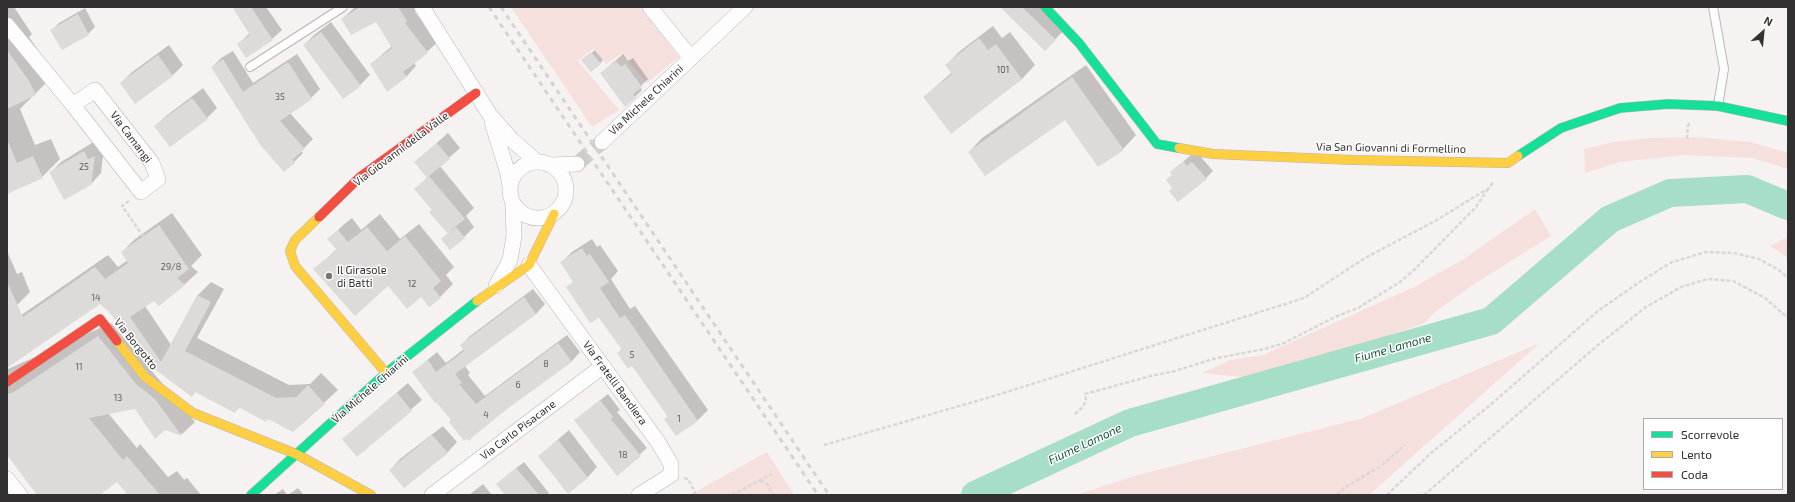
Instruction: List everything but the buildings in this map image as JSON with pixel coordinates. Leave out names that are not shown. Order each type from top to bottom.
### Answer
[{"type":"street","points":[[422,7],[490,115],[512,140],[562,176],[565,183],[567,192],[565,200],[554,214],[529,265]]},
{"type":"street","name":"Via Michele Chiarini","points":[[650,7],[691,58]]},
{"type":"street","name":"Via Michele Chiarini","points":[[602,142],[745,7]]},
{"type":"street","name":"Via San Giovanni di Formellino","points":[[1045,7],[1078,43],[1157,144],[1213,154],[1353,160],[1508,163]]},
{"type":"street","points":[[7,25],[141,192]]},
{"type":"street","name":"Via Camangi","points":[[73,106],[95,90],[100,96],[152,163],[158,179],[141,192]]},
{"type":"street","name":"Via Giovanni della Valle","points":[[386,373],[302,276],[295,266],[290,251],[295,240],[360,177],[476,93]]},
{"type":"street","points":[[1508,163],[1561,128],[1620,108],[1668,104],[1718,106],[1788,121]]},
{"type":"street","points":[[490,115],[508,174],[510,194],[518,211],[526,216],[540,218],[554,214]]},
{"type":"street","points":[[510,186],[520,169],[528,164],[578,164],[565,183]]},
{"type":"street","name":"Via Michele Chiarini","points":[[494,288],[510,260],[514,236],[513,203]]},
{"type":"street","name":"Via Michele Chiarini","points":[[251,495],[386,373],[494,288],[529,265]]},
{"type":"street","name":"Via Fratelli Bandiera","points":[[529,265],[658,442],[671,464],[671,475],[639,495]]},
{"type":"street","name":"Via Borgotto","points":[[7,382],[100,319],[145,377],[193,413],[296,454]]},
{"type":"street","name":"Via Carlo Pisacane","points":[[432,495],[603,366]]},
{"type":"street","points":[[296,454],[371,495]]},
{"type":"street","points":[[7,479],[20,495]]},
{"type":"lane","points":[[250,68],[343,7]]},
{"type":"lane","points":[[1713,7],[1724,69],[1718,106]]},
{"type":"path","points":[[1075,414],[1086,400],[1085,394],[1175,371],[1213,358],[1264,349],[1282,344],[1335,317],[1358,308],[1400,282],[1414,270],[1475,208],[1508,163]]},
{"type":"path","points":[[824,445],[994,396],[1304,298],[1365,258],[1435,221],[1489,188]]},
{"type":"path","points":[[141,192],[122,206],[143,236]]},
{"type":"path","points":[[1387,495],[1431,453],[1489,406],[1598,311],[1641,281],[1672,262],[1706,252],[1734,253],[1759,259],[1779,270],[1788,278]]},
{"type":"path","points":[[1424,495],[1598,345],[1646,307],[1681,287],[1708,279],[1733,281],[1765,298],[1788,318]]},
{"type":"path","points":[[1337,495],[1344,488],[1381,466],[1405,445]]},
{"type":"path","points":[[732,495],[772,474]]},
{"type":"path","points":[[760,481],[767,484],[773,495]]},
{"type":"shaded area","points":[[511,7],[640,7],[679,57],[647,83],[621,54],[606,64],[594,48],[578,61],[619,110],[592,127]]},
{"type":"shaded area","points":[[1695,137],[1750,142],[1788,153],[1788,169],[1752,158],[1684,155],[1620,162],[1585,173],[1584,149],[1614,142],[1650,138]]},
{"type":"shaded area","points":[[1535,209],[1551,236],[1474,284],[1434,313],[1425,323],[1341,352],[1252,378],[1202,373],[1230,360],[1263,355],[1414,287],[1464,259]]},
{"type":"shaded area","points":[[1785,238],[1788,240],[1788,258],[1770,246]]},
{"type":"shaded area","points":[[1540,343],[1369,495],[1076,495],[1138,475],[1363,418]]},
{"type":"shaded area","points":[[767,452],[794,495],[690,495]]},
{"type":"waterway","name":"Fiume Lamone","points":[[975,495],[1130,423],[1491,321],[1610,219],[1670,193],[1747,189],[1788,206]]},
{"type":"tunnel","points":[[577,164],[602,142]]},
{"type":"railway","points":[[489,7],[818,495]]},
{"type":"railway","points":[[501,7],[829,495]]},
{"type":"traffic: fast","points":[[1045,7],[1079,43],[1157,144],[1179,148]]},
{"type":"traffic: fast","points":[[1518,156],[1561,128],[1620,108],[1668,104],[1718,106],[1788,121]]},
{"type":"traffic: fast","points":[[251,495],[386,373],[477,301]]},
{"type":"traffic: slow","points":[[1179,148],[1213,154],[1353,160],[1508,163],[1518,156]]},
{"type":"traffic: slow","points":[[477,301],[529,265],[554,214]]},
{"type":"traffic: slow","points":[[319,217],[295,240],[290,251],[295,266],[386,373]]},
{"type":"traffic: slow","points":[[117,341],[145,377],[193,413],[296,454],[371,495]]},
{"type":"traffic: jam","points":[[319,217],[360,177],[476,93]]},
{"type":"traffic: jam","points":[[7,382],[100,319],[117,341]]},
{"type":"place","name":"Il Girasole di Batti","points":[[329,276]]}]
